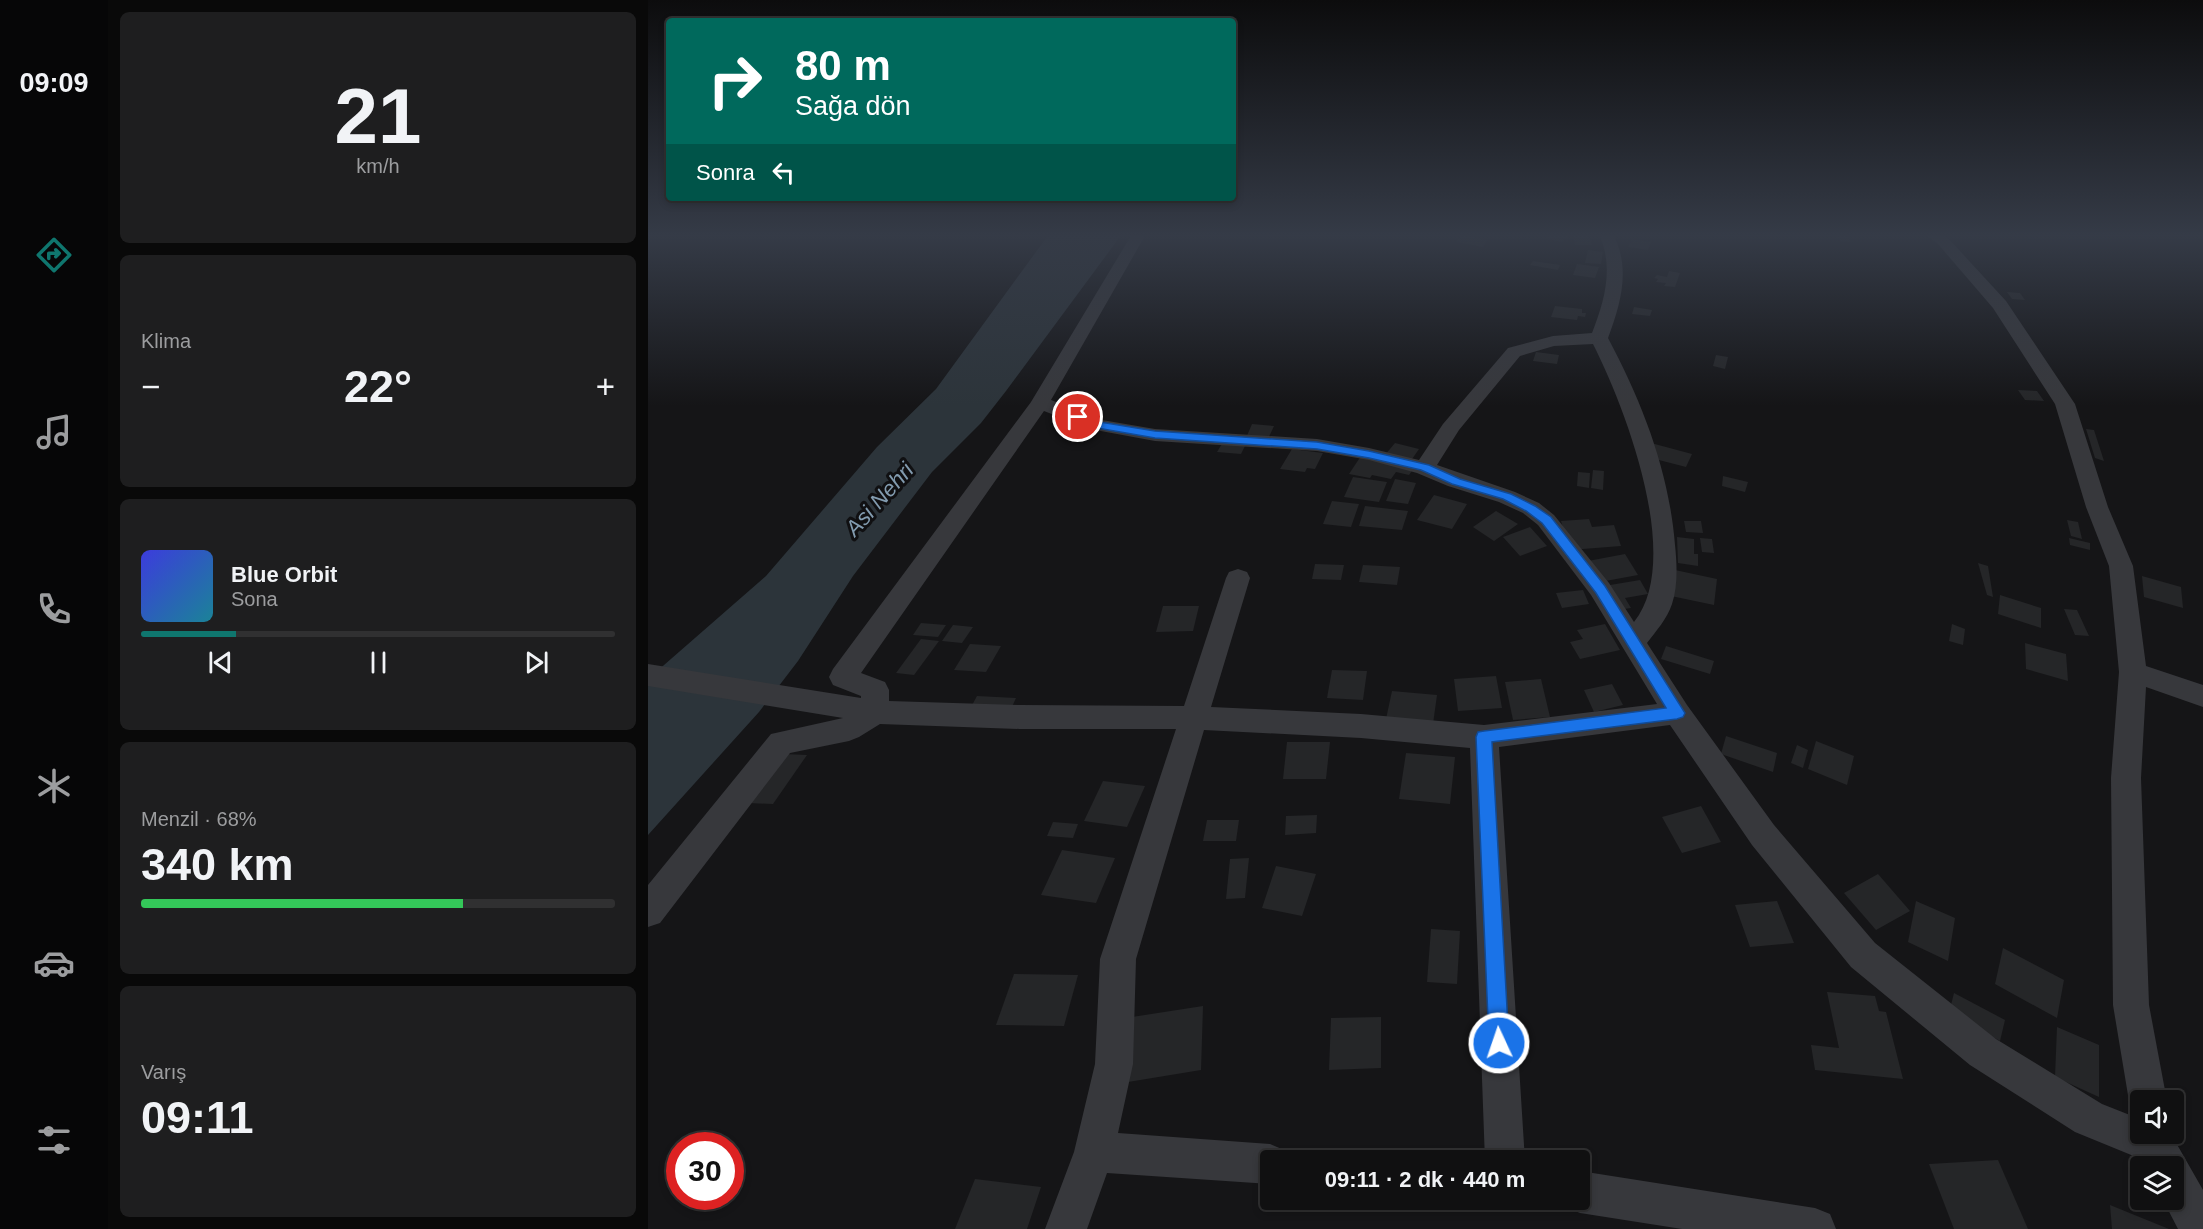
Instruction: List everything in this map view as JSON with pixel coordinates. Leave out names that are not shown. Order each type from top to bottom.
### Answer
[{"type":"street","points":[[875,712],[875,690],[843,677],[1040,403],[1105,291]]},
{"type":"street","points":[[1613,291],[1608,315],[1599,338],[1632,404],[1647,447],[1663,534],[1664,575],[1659,605],[1633,643]]},
{"type":"street","points":[[1988,291],[2000,305],[2065,404],[2097,507],[2121,567],[2133,672],[2126,778],[2131,1005],[2146,1090]]},
{"type":"street","points":[[1425,468],[1450,428],[1514,352],[1553,341],[1599,338]]},
{"type":"street","points":[[1040,403],[1097,425],[1155,435],[1317,445],[1369,454],[1425,468],[1456,481],[1507,497],[1531,508],[1546,520],[1600,589],[1677,713],[1762,836],[1863,955],[1983,1052],[2089,1118],[2162,1156]]},
{"type":"street","points":[[1066,1229],[1094,1152],[1114,1065],[1119,958],[1238,578]]},
{"type":"street","points":[[2133,672],[2203,696]]},
{"type":"street","points":[[648,675],[875,712],[1020,717],[1196,718],[1361,726],[1484,737],[1677,713]]},
{"type":"street","points":[[648,911],[781,743],[849,729],[875,712]]},
{"type":"street","points":[[1484,737],[1504,1150]]},
{"type":"street","points":[[1094,1152],[1260,1163]]},
{"type":"street","points":[[1590,1194],[1815,1229]]},
{"type":"street","points":[[2184,1196],[2202,1229]]},
{"type":"water","name":"Asi Nehri","points":[[1007,291],[1080,291],[981,423],[932,472],[853,576],[798,661],[759,712],[648,835],[648,679],[766,576],[877,447],[936,389]]},
{"type":"building","points":[[2007,292],[2020,293],[2025,300],[2012,299]]},
{"type":"building","points":[[1555,306],[1582,309],[1582,313],[1586,313],[1585,317],[1578,316],[1577,320],[1551,317]]},
{"type":"building","points":[[1634,307],[1652,310],[1650,316],[1632,314]]},
{"type":"building","points":[[1536,352],[1559,355],[1557,364],[1533,361]]},
{"type":"building","points":[[1716,355],[1728,357],[1725,369],[1713,366]]},
{"type":"building","points":[[2018,390],[2037,391],[2044,401],[2025,400]]},
{"type":"building","points":[[1252,424],[1274,426],[1268,439],[1246,438]]},
{"type":"building","points":[[2086,429],[2094,430],[2104,461],[2095,458]]},
{"type":"building","points":[[1223,442],[1246,444],[1241,454],[1217,452]]},
{"type":"building","points":[[1395,443],[1419,449],[1410,462],[1385,455]]},
{"type":"building","points":[[1651,443],[1692,454],[1686,467],[1655,459]]},
{"type":"building","points":[[1292,449],[1323,453],[1315,469],[1307,468],[1305,472],[1280,469]]},
{"type":"building","points":[[1361,456],[1414,468],[1409,475],[1396,472],[1391,479],[1349,474]]},
{"type":"building","points":[[1593,470],[1604,471],[1603,490],[1591,488]]},
{"type":"building","points":[[1578,472],[1590,473],[1589,488],[1577,486]]},
{"type":"building","points":[[1723,476],[1748,482],[1745,492],[1722,486]]},
{"type":"building","points":[[1353,477],[1387,482],[1379,502],[1344,497]]},
{"type":"building","points":[[1395,479],[1416,483],[1408,504],[1386,501]]},
{"type":"building","points":[[1434,495],[1467,504],[1452,529],[1417,520]]},
{"type":"building","points":[[1332,501],[1359,504],[1351,527],[1323,524]]},
{"type":"building","points":[[1365,506],[1408,511],[1402,530],[1359,526]]},
{"type":"building","points":[[1496,511],[1518,524],[1494,541],[1473,527]]},
{"type":"building","points":[[1589,519],[1592,527],[1614,525],[1621,546],[1570,550],[1561,521]]},
{"type":"building","points":[[2067,520],[2078,522],[2082,539],[2071,536]]},
{"type":"building","points":[[1684,521],[1701,521],[1703,533],[1686,532]]},
{"type":"building","points":[[1530,527],[1547,546],[1520,556],[1503,537]]},
{"type":"building","points":[[1677,537],[1694,539],[1694,554],[1698,554],[1698,566],[1678,563]]},
{"type":"building","points":[[1700,538],[1712,539],[1714,553],[1702,552]]},
{"type":"building","points":[[2069,538],[2090,543],[2090,550],[2070,545]]},
{"type":"building","points":[[1625,554],[1638,575],[1600,582],[1588,561]]},
{"type":"building","points":[[1978,563],[1988,566],[1993,597],[1987,595]]},
{"type":"building","points":[[1315,564],[1344,565],[1341,580],[1312,579]]},
{"type":"building","points":[[1363,565],[1400,567],[1397,585],[1359,582]]},
{"type":"building","points":[[1675,570],[1717,579],[1714,605],[1671,596]]},
{"type":"building","points":[[2142,576],[2181,587],[2183,608],[2144,597]]},
{"type":"building","points":[[1640,580],[1648,594],[1625,598],[1631,608],[1617,610],[1604,586]]},
{"type":"building","points":[[1583,590],[1589,604],[1562,608],[1556,593]]},
{"type":"building","points":[[2000,595],[2041,608],[2041,628],[1998,614]]},
{"type":"building","points":[[1163,606],[1199,606],[1193,631],[1156,632]]},
{"type":"building","points":[[2064,609],[2077,610],[2089,636],[2075,635]]},
{"type":"building","points":[[921,623],[946,625],[938,637],[913,635]]},
{"type":"building","points":[[1605,624],[1620,650],[1580,659],[1570,642],[1583,639],[1577,630]]},
{"type":"building","points":[[1952,624],[1965,629],[1963,645],[1949,641]]},
{"type":"building","points":[[953,625],[973,627],[962,643],[942,641]]},
{"type":"building","points":[[921,639],[939,641],[914,675],[896,673]]},
{"type":"building","points":[[2025,643],[2066,654],[2068,681],[2026,669]]},
{"type":"building","points":[[970,644],[1001,646],[986,672],[954,670]]},
{"type":"building","points":[[1666,646],[1714,661],[1710,674],[1661,659]]},
{"type":"building","points":[[1332,670],[1367,671],[1363,700],[1327,698]]},
{"type":"building","points":[[1496,676],[1502,708],[1458,711],[1454,679]]},
{"type":"building","points":[[1541,679],[1550,717],[1513,720],[1505,682]]},
{"type":"building","points":[[1612,684],[1623,705],[1594,712],[1584,690]]},
{"type":"building","points":[[1392,691],[1437,695],[1433,724],[1386,719]]},
{"type":"building","points":[[977,696],[1016,698],[1011,709],[971,707]]},
{"type":"building","points":[[1726,736],[1777,753],[1773,772],[1721,754]]},
{"type":"building","points":[[1816,741],[1854,756],[1847,785],[1808,769]]},
{"type":"building","points":[[1287,742],[1330,742],[1326,779],[1283,779]]},
{"type":"building","points":[[1797,745],[1808,750],[1803,768],[1791,763]]},
{"type":"building","points":[[1406,753],[1455,757],[1450,804],[1399,799]]},
{"type":"building","points":[[784,754],[807,755],[773,804],[749,803]]},
{"type":"building","points":[[1103,781],[1145,786],[1127,827],[1084,821]]},
{"type":"building","points":[[1701,806],[1721,842],[1682,853],[1662,817]]},
{"type":"building","points":[[1317,815],[1316,833],[1285,835],[1286,816]]},
{"type":"building","points":[[1207,820],[1239,820],[1236,841],[1203,841]]},
{"type":"building","points":[[1053,822],[1078,824],[1073,838],[1047,836]]},
{"type":"building","points":[[1062,850],[1115,858],[1096,903],[1041,895]]},
{"type":"building","points":[[1249,858],[1245,898],[1226,899],[1230,859]]},
{"type":"building","points":[[1276,866],[1316,874],[1302,916],[1262,908]]},
{"type":"building","points":[[1878,874],[1910,911],[1876,930],[1844,893]]},
{"type":"building","points":[[1777,901],[1794,943],[1750,947],[1735,905]]},
{"type":"building","points":[[1916,901],[1955,918],[1948,961],[1908,942]]},
{"type":"building","points":[[1431,929],[1460,931],[1457,984],[1427,982]]},
{"type":"building","points":[[2003,948],[2064,980],[2057,1018],[1995,984]]},
{"type":"building","points":[[1014,974],[1078,975],[1064,1026],[996,1025]]},
{"type":"building","points":[[1827,992],[1875,996],[1879,1011],[1886,1012],[1903,1079],[1815,1070],[1811,1045],[1839,1048]]},
{"type":"building","points":[[1954,993],[2005,1020],[2000,1041],[1949,1013]]},
{"type":"building","points":[[1203,1006],[1201,1070],[1128,1082],[1132,1017]]},
{"type":"building","points":[[1381,1017],[1381,1068],[1329,1070],[1331,1018]]},
{"type":"building","points":[[2057,1027],[2099,1045],[2099,1097],[2055,1077]]},
{"type":"building","points":[[1998,1160],[2028,1229],[1954,1229],[1929,1164]]},
{"type":"building","points":[[975,1179],[1041,1187],[1027,1229],[955,1229]]},
{"type":"building","points":[[2110,1205],[2169,1229],[2112,1229]]},
{"type":"route","points":[[1078,417],[1097,425],[1155,435],[1317,445],[1369,454],[1425,468],[1456,481],[1507,497],[1531,508],[1546,520],[1600,589],[1677,713],[1484,737],[1499,1043]]}]
